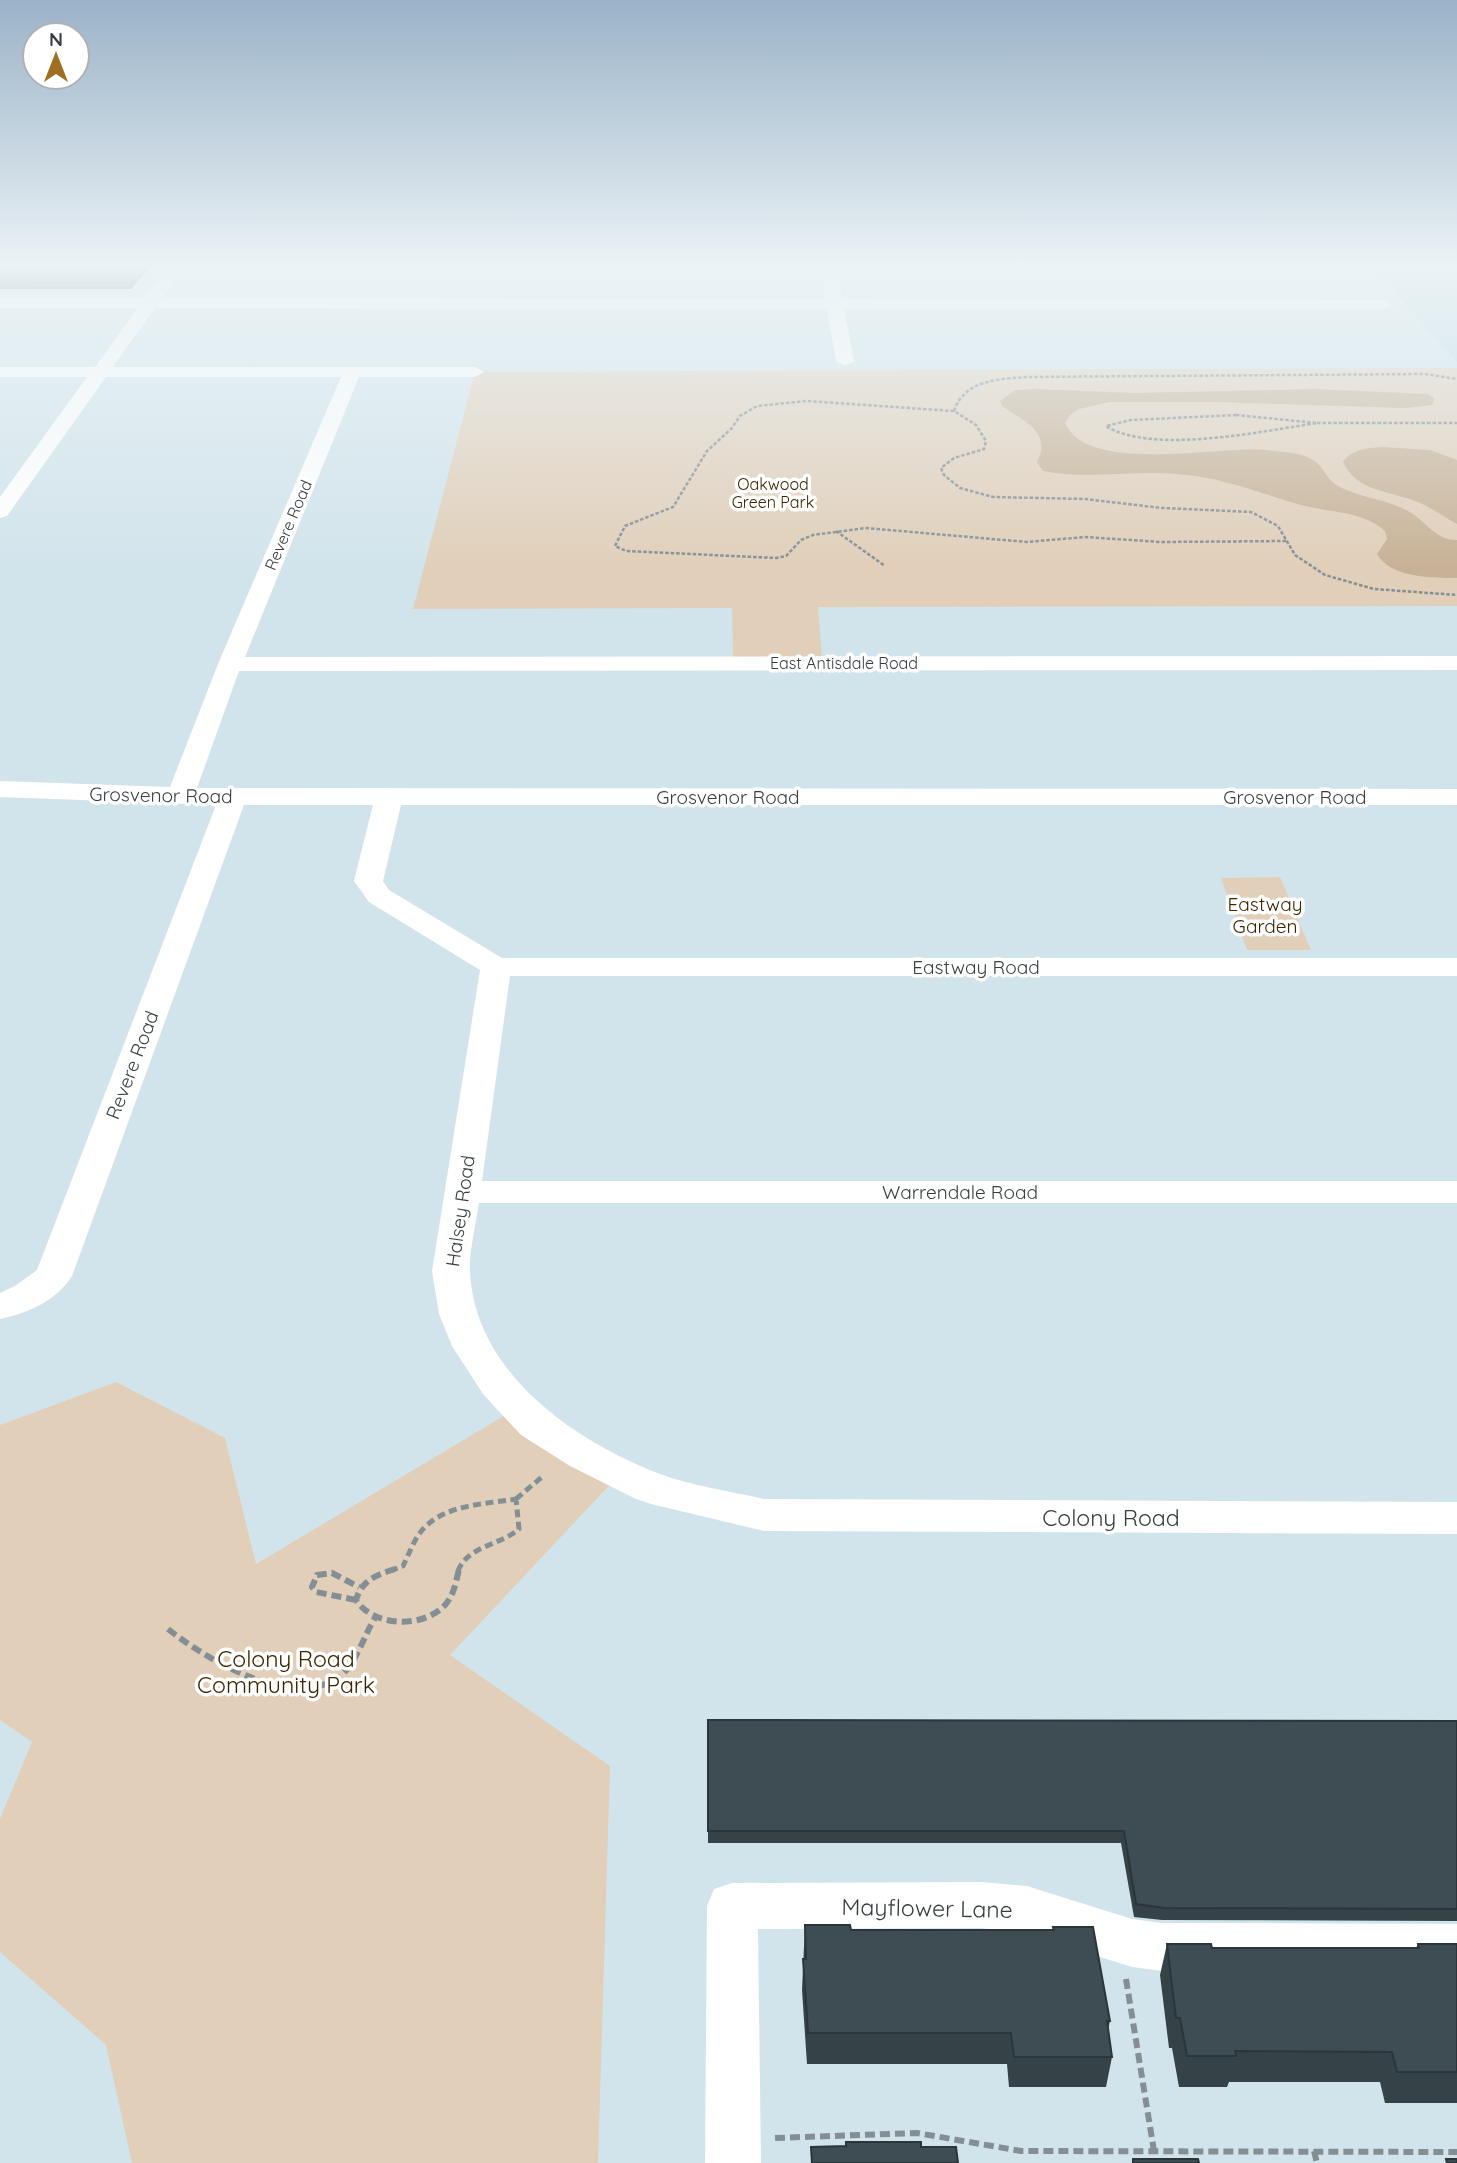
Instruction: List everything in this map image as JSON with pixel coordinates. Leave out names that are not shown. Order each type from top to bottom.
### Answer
[{"type":"street","points":[[0,512],[107,365]]},
{"type":"street","points":[[0,372],[475,372]]},
{"type":"street","name":"Revere Road","points":[[180,796],[230,664],[352,372]]},
{"type":"street","points":[[0,482],[21,482]]},
{"type":"street","name":"East Antisdale Road","points":[[230,664],[1457,663]]},
{"type":"street","name":"Grosvenor Road","points":[[0,789],[233,797],[1457,797]]},
{"type":"street","name":"Revere Road","points":[[0,1306],[10,1304],[35,1291],[52,1276],[233,797]]},
{"type":"street","points":[[389,797],[368,881],[379,897],[496,967]]},
{"type":"street","name":"Eastway Road","points":[[496,967],[1457,967]]},
{"type":"street","name":"Halsey Road","points":[[496,967],[451,1270],[458,1314],[471,1346],[497,1384],[535,1424],[585,1455],[651,1488],[764,1515]]},
{"type":"street","name":"Warrendale Road","points":[[462,1192],[1457,1192]]},
{"type":"street","name":"Colony Road","points":[[764,1515],[1457,1518]]},
{"type":"street","name":"Mayflower Lane","points":[[748,2151],[732,1906],[981,1905],[1027,1910],[1119,1940],[1163,1947],[1457,1948]]},
{"type":"path","points":[[954,411],[958,397],[976,386],[1040,376],[1424,374],[1457,379]]},
{"type":"path","points":[[1286,541],[1161,542],[1085,537],[1027,542],[890,529],[836,531],[806,537],[786,556],[776,558],[626,551],[615,547],[625,526],[673,507],[707,451],[744,413],[757,406],[806,401],[954,411],[980,429],[986,446],[943,464],[942,472],[951,483],[972,493],[1009,499],[1085,499],[1162,508],[1243,511],[1272,521],[1302,561],[1342,581],[1392,592],[1457,595]]},
{"type":"path","points":[[1317,424],[1236,415],[1131,420],[1106,426],[1121,436],[1158,440],[1233,435],[1317,424],[1457,422]]},
{"type":"path","points":[[836,531],[885,566]]},
{"type":"path","points":[[516,1499],[519,1529],[511,1538],[467,1557],[459,1566],[454,1589],[446,1604],[434,1615],[410,1622],[382,1621],[363,1613],[356,1600],[359,1587],[366,1579],[403,1566],[422,1529],[437,1517],[463,1507],[516,1499],[543,1476]]},
{"type":"path","points":[[356,1600],[316,1592],[312,1587],[313,1580],[317,1575],[332,1573],[359,1587]]},
{"type":"path","points":[[168,1629],[188,1646],[244,1674],[276,1685],[310,1687],[329,1684],[342,1674],[375,1618]]},
{"type":"path","points":[[1119,1940],[1154,2151]]},
{"type":"path","points":[[748,2151],[917,2133],[1021,2151],[1457,2152]]},
{"type":"path","points":[[1314,2151],[1317,2163]]},
{"type":"green space","name":"Oakwood Green Park","points":[[1457,368],[1457,606],[818,607],[822,658],[733,658],[732,608],[413,609],[475,372]]},
{"type":"green space","name":"Eastway Garden","points":[[1280,877],[1311,950],[1247,950],[1221,878]]},
{"type":"green space","name":"Colony Road Community Park","points":[[116,1382],[225,1438],[256,1564],[519,1407],[621,1473],[450,1655],[610,1766],[598,2163],[132,2163],[106,2045],[0,1952],[0,1819],[32,1742],[0,1720],[0,1425]]},
{"type":"shaded area","points":[[1315,389],[1428,394],[1434,398],[1433,405],[1405,408],[1217,402],[1110,402],[1079,409],[1070,415],[1065,423],[1078,439],[1099,448],[1126,453],[1266,450],[1307,457],[1317,463],[1338,486],[1400,507],[1443,537],[1457,540],[1457,578],[1413,575],[1392,568],[1377,554],[1387,539],[1385,531],[1367,520],[1305,506],[1226,482],[1159,473],[1076,475],[1043,471],[1037,462],[1041,452],[1038,435],[1026,422],[1002,406],[1000,401],[1015,390],[1134,393]]},
{"type":"shaded area","points":[[1382,447],[1430,450],[1457,460],[1457,524],[1418,502],[1365,485],[1356,479],[1343,461],[1356,452]]},
{"type":"building","points":[[708,1720],[1457,1721],[1457,1909],[1165,1908],[1136,1904],[1124,1831],[708,1831]]},
{"type":"building","points":[[805,1925],[850,1925],[851,1930],[1054,1930],[1053,1927],[1093,1927],[1110,2021],[1107,2021],[1112,2057],[1014,2057],[1011,2033],[808,2033],[803,1959],[806,1959]]},
{"type":"building","points":[[1167,1944],[1211,1944],[1212,1948],[1419,1948],[1418,1944],[1457,1944],[1457,2072],[1397,2072],[1392,2052],[1235,2051],[1236,2056],[1187,2056],[1180,2018],[1176,2018]]},
{"type":"building","points":[[846,2142],[921,2142],[921,2147],[956,2147],[958,2163],[812,2163],[811,2147],[846,2146]]},
{"type":"building","points":[[1133,2159],[1198,2159],[1199,2163],[1133,2163]]},
{"type":"building","points":[[1446,2159],[1457,2159],[1457,2163],[1447,2163]]}]
